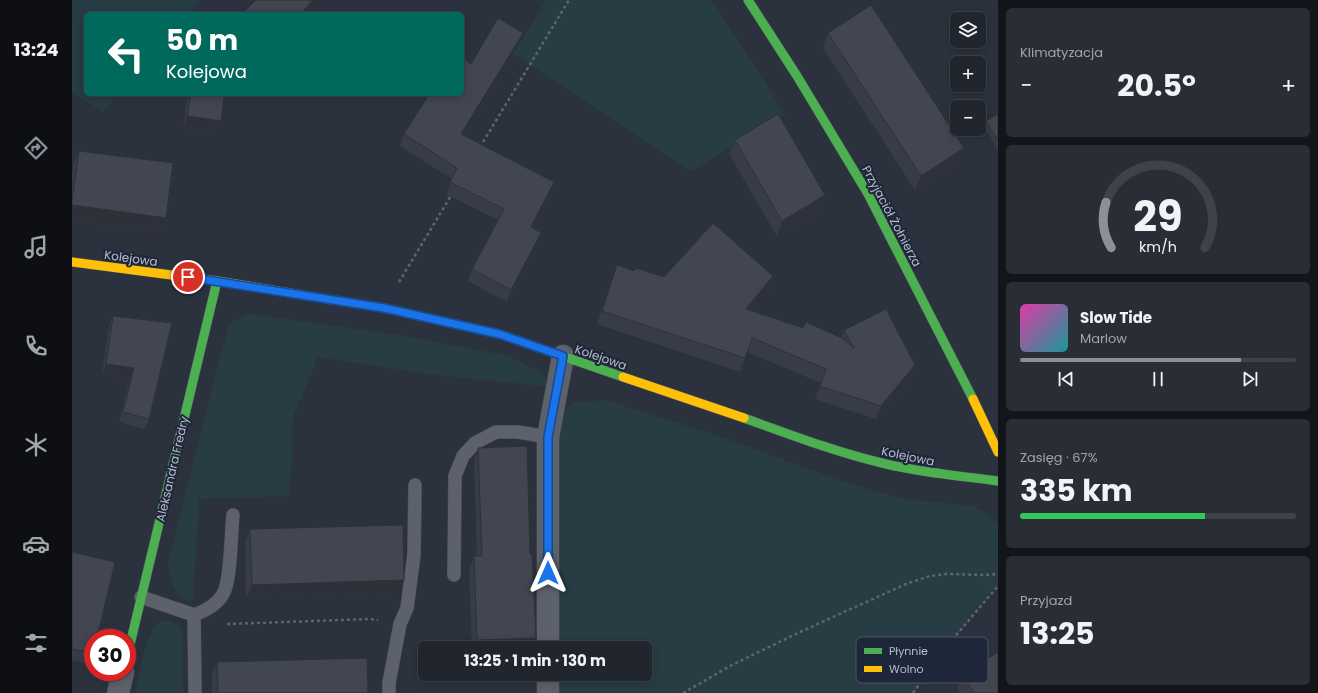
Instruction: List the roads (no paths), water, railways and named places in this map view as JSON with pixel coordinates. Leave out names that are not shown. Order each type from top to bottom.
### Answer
[{"type":"street","name":"Przyjaciół Żołnierza","points":[[748,0],[797,76],[868,194],[958,369],[998,452]]},
{"type":"street","name":"Kolejowa","points":[[72,262],[217,281],[384,308],[499,334],[833,449],[886,464],[926,472],[998,481]]},
{"type":"street","name":"Aleksandra Fredry","points":[[134,629],[217,281]]},
{"type":"street","points":[[548,641],[548,437],[563,356]]},
{"type":"street","points":[[118,693],[121,681]]},
{"type":"street","points":[[548,681],[548,693]]},
{"type":"lane","points":[[454,575],[455,476],[463,456],[475,443],[496,432],[518,432],[548,437]]},
{"type":"lane","points":[[389,693],[389,683],[400,624],[406,608],[414,555],[415,485]]},
{"type":"lane","points":[[194,620],[208,610],[223,595],[228,583],[233,515]]},
{"type":"lane","points":[[141,597],[194,620]]},
{"type":"lane","points":[[194,620],[195,693]]}]
